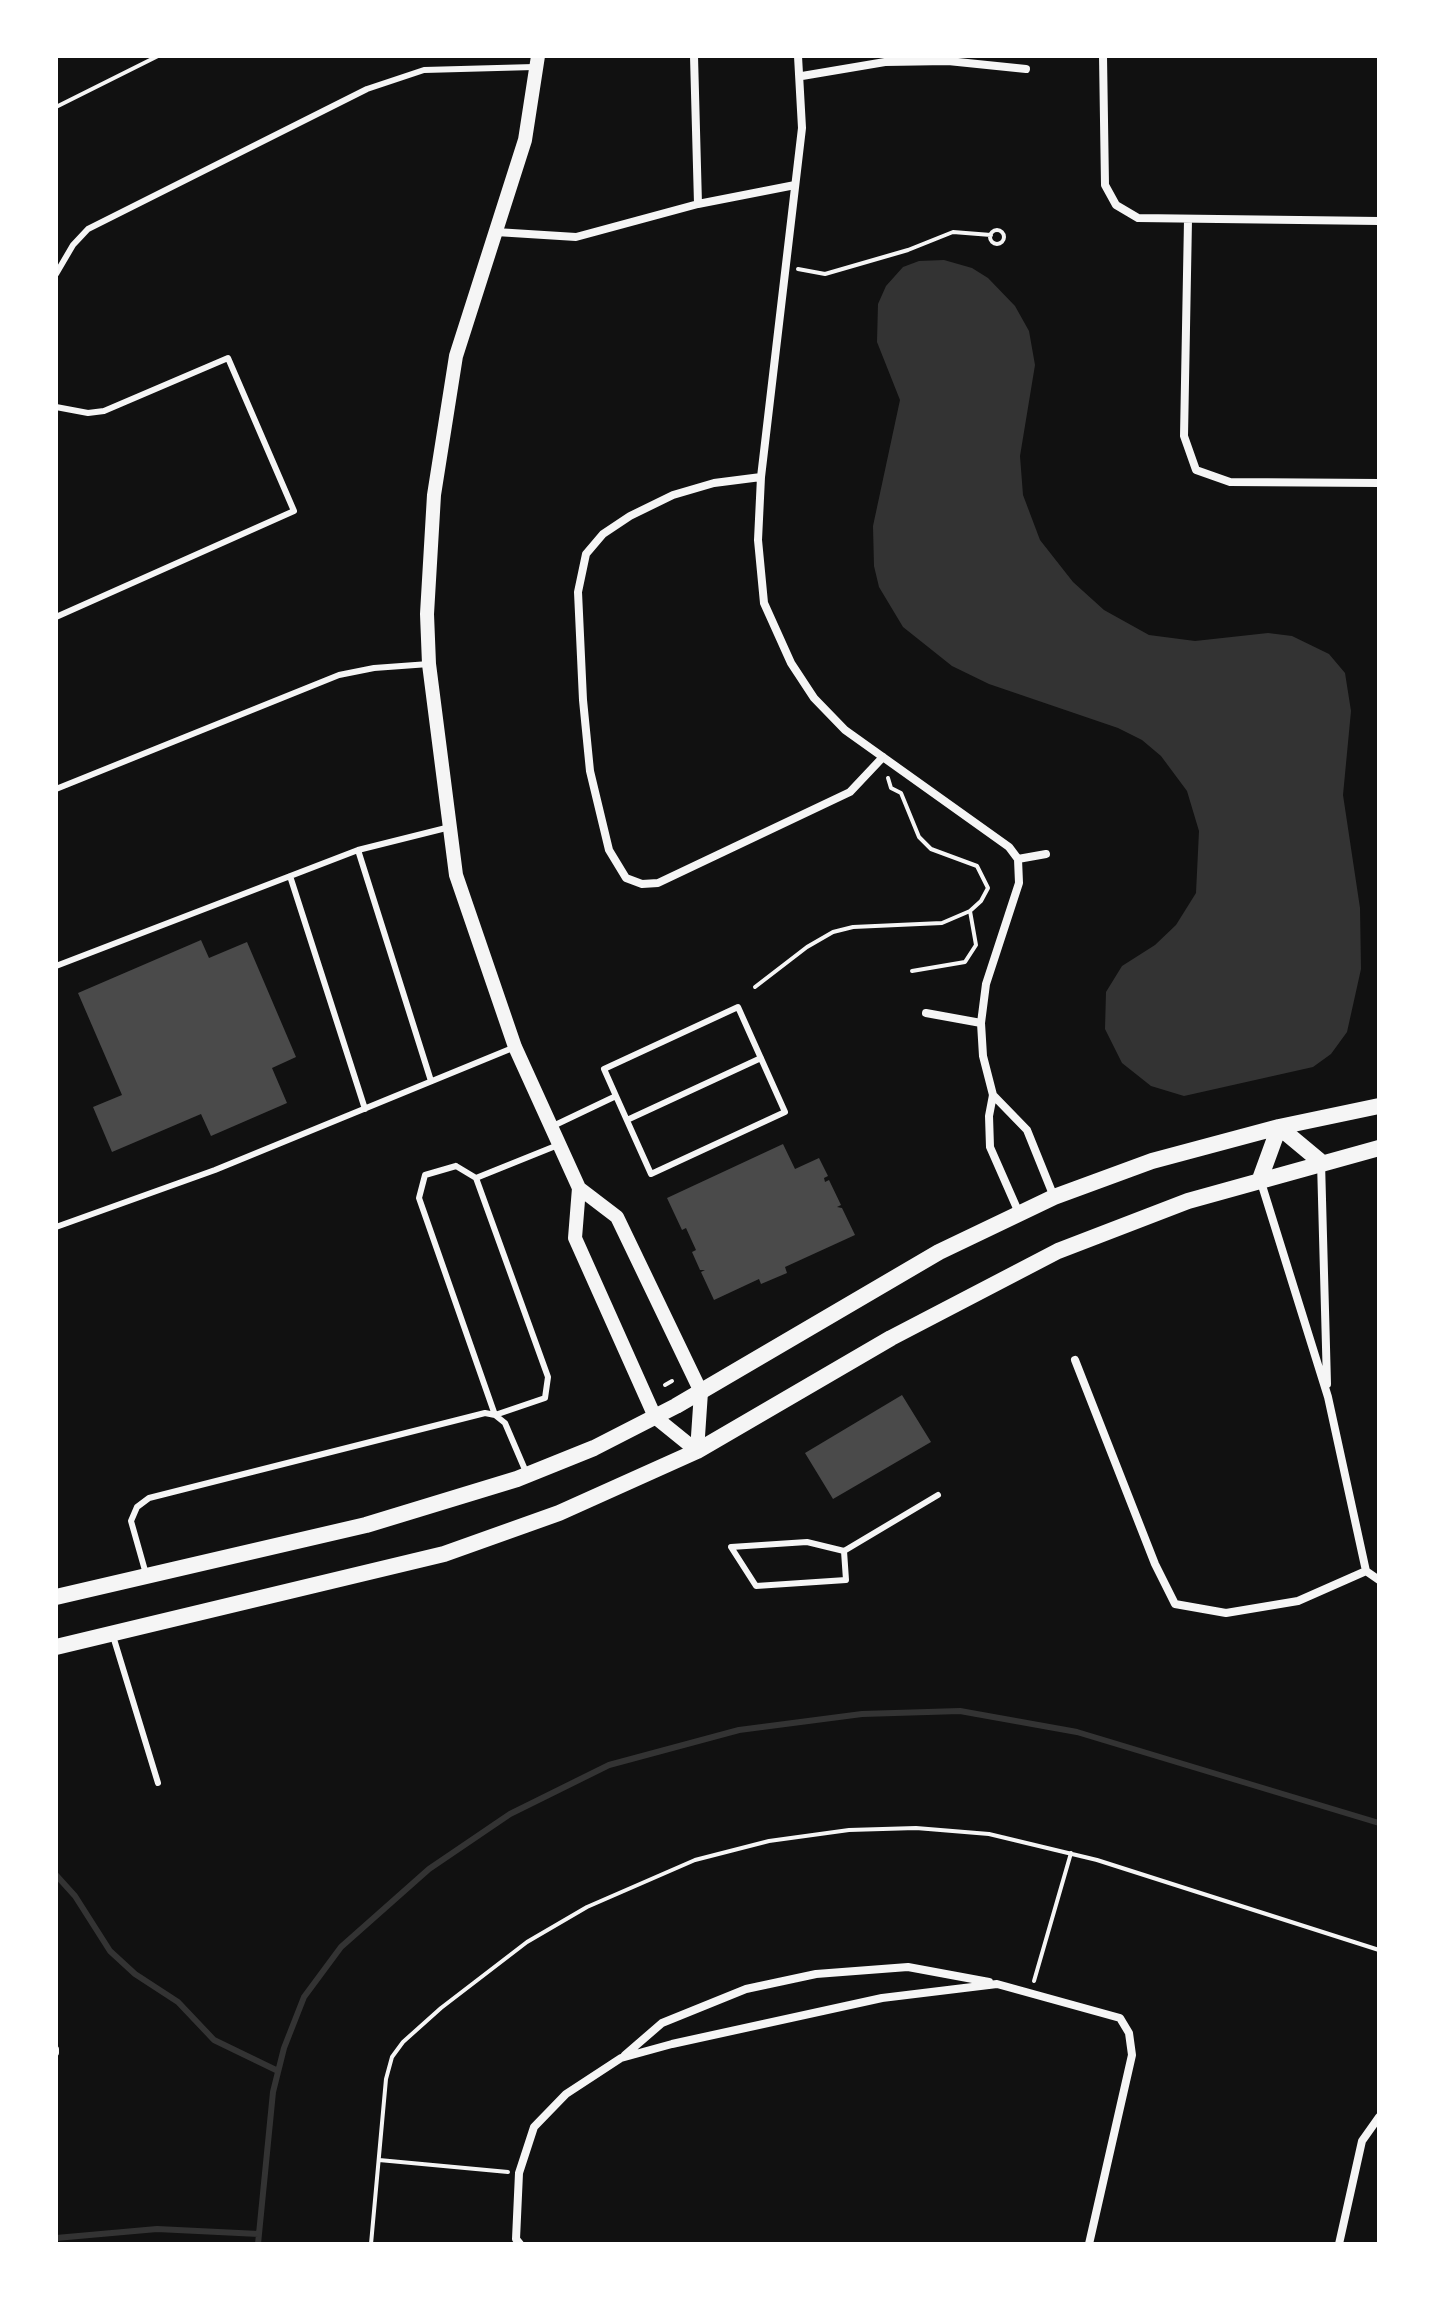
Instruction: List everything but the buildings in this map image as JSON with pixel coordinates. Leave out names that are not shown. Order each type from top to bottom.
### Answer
[{"type":"main road","points":[[56,1597],[366,1525],[528,1475],[594,1448],[655,1417],[939,1252],[1054,1197],[1152,1161],[1279,1127],[1379,1106]]},
{"type":"main road","points":[[1279,1127],[1321,1162]]},
{"type":"main road","points":[[1260,1179],[1279,1127]]},
{"type":"main road","points":[[56,1647],[444,1554],[559,1513],[697,1451],[891,1338],[1031,1264],[1131,1221],[1260,1179],[1379,1148]]},
{"type":"street","points":[[694,56],[698,204]]},
{"type":"street","points":[[798,56],[802,76],[802,128],[761,477],[760,576],[764,603],[778,638],[814,698],[845,730],[1009,847],[1018,859],[1019,883],[986,984],[981,1023],[983,1056],[993,1095],[989,1116],[990,1147],[1019,1213]]},
{"type":"street","points":[[1103,56],[1105,185],[1116,205],[1138,218],[1379,221]]},
{"type":"street","points":[[538,61],[525,140],[456,356],[434,495],[427,614],[429,664],[456,875],[515,1047],[549,1127],[579,1188],[617,1217],[701,1392],[697,1451]]},
{"type":"street","points":[[802,76],[885,62],[948,61],[1026,69]]},
{"type":"street","points":[[496,232],[576,237],[698,204],[795,185]]},
{"type":"street","points":[[1188,220],[1184,436],[1196,470],[1230,482],[1379,483]]},
{"type":"street","points":[[761,477],[714,483],[673,495],[603,534],[586,554],[578,592],[583,700],[590,771],[609,850],[626,878],[642,884],[658,883],[850,792],[883,757]]},
{"type":"street","points":[[1018,859],[1046,854]]},
{"type":"street","points":[[926,1013],[981,1023]]},
{"type":"street","points":[[993,1095],[1027,1130],[1054,1197]]},
{"type":"street","points":[[1321,1162],[1328,1397]]},
{"type":"street","points":[[1260,1179],[1328,1397],[1366,1571],[1379,1580]]},
{"type":"street","points":[[579,1188],[575,1238],[655,1417],[697,1451]]},
{"type":"street","points":[[1075,1360],[1155,1564],[1175,1604],[1226,1613],[1298,1601],[1366,1571]]},
{"type":"street","points":[[520,2244],[516,2239],[519,2173],[534,2127],[566,2094],[621,2058],[662,2023],[746,1989],[816,1974],[908,1967],[997,1984],[1120,2018],[1129,2033],[1132,2055],[1089,2244]]},
{"type":"street","points":[[621,2058],[882,1998],[997,1984]]},
{"type":"street","points":[[1339,2244],[1362,2141],[1379,2117]]},
{"type":"lane","points":[[56,274],[73,245],[88,229],[367,89],[424,70],[538,61]]},
{"type":"lane","points":[[56,407],[88,413],[104,411],[228,358],[294,511],[56,617]]},
{"type":"lane","points":[[56,789],[339,675],[374,668],[429,664]]},
{"type":"lane","points":[[56,966],[358,850],[450,827]]},
{"type":"lane","points":[[358,850],[431,1081]]},
{"type":"lane","points":[[290,876],[365,1109]]},
{"type":"lane","points":[[738,1007],[785,1112],[651,1174],[616,1096],[604,1069],[738,1007]]},
{"type":"lane","points":[[56,1227],[215,1170],[515,1047]]},
{"type":"lane","points":[[627,1120],[761,1058]]},
{"type":"lane","points":[[549,1127],[616,1096]]},
{"type":"lane","points":[[476,1178],[558,1145]]},
{"type":"lane","points":[[456,1166],[476,1178],[548,1377],[545,1398],[495,1415],[419,1198],[425,1175],[456,1166]]},
{"type":"lane","points":[[147,1576],[131,1521],[137,1507],[149,1498],[485,1413],[495,1415],[505,1423],[528,1475]]},
{"type":"lane","points":[[844,1551],[846,1580],[756,1586],[731,1547],[807,1542],[844,1551],[938,1495]]},
{"type":"lane","points":[[112,1633],[158,1783]]},
{"type":"path","points":[[56,107],[158,56]]},
{"type":"path","points":[[786,266],[825,274],[908,250],[940,235],[970,231],[991,235]]},
{"type":"path","points":[[755,987],[807,947],[833,932],[853,927],[926,925],[970,911],[988,888],[977,866],[931,849],[919,837],[901,793],[891,788],[883,757]]},
{"type":"path","points":[[912,971],[965,962],[976,945],[970,911]]},
{"type":"path","points":[[665,1385],[672,1381]]},
{"type":"path","points":[[371,2244],[386,2079],[392,2057],[403,2042],[441,2008],[527,1942],[628,1887],[695,1860],[754,1845],[849,1830],[916,1828],[989,1834],[1071,1853],[1379,1950]]},
{"type":"path","points":[[1030,1994],[1071,1853]]},
{"type":"path","points":[[379,2160],[519,2173]]},
{"type":"shaded area","points":[[944,260],[972,268],[988,278],[1015,306],[1029,331],[1035,365],[1020,456],[1023,495],[1040,540],[1073,582],[1104,610],[1149,635],[1195,641],[1268,633],[1292,636],[1329,654],[1345,673],[1351,711],[1343,795],[1360,908],[1361,969],[1347,1032],[1331,1054],[1313,1067],[1184,1096],[1151,1086],[1122,1063],[1105,1029],[1106,992],[1122,966],[1155,945],[1176,925],[1196,893],[1199,831],[1187,791],[1161,756],[1142,740],[1118,728],[989,684],[952,666],[903,627],[879,587],[874,566],[873,526],[900,400],[877,342],[878,304],[886,286],[903,267],[919,261]]},
{"type":"waterway","points":[[258,2244],[273,2092],[284,2048],[304,1997],[341,1947],[429,1869],[510,1814],[609,1765],[739,1730],[862,1714],[960,1711],[1077,1732],[1379,1823]]},
{"type":"waterway","points":[[56,1875],[75,1896],[110,1951],[135,1974],[178,2002],[214,2040],[278,2071]]},
{"type":"waterway","points":[[56,2238],[157,2229],[259,2234]]}]
